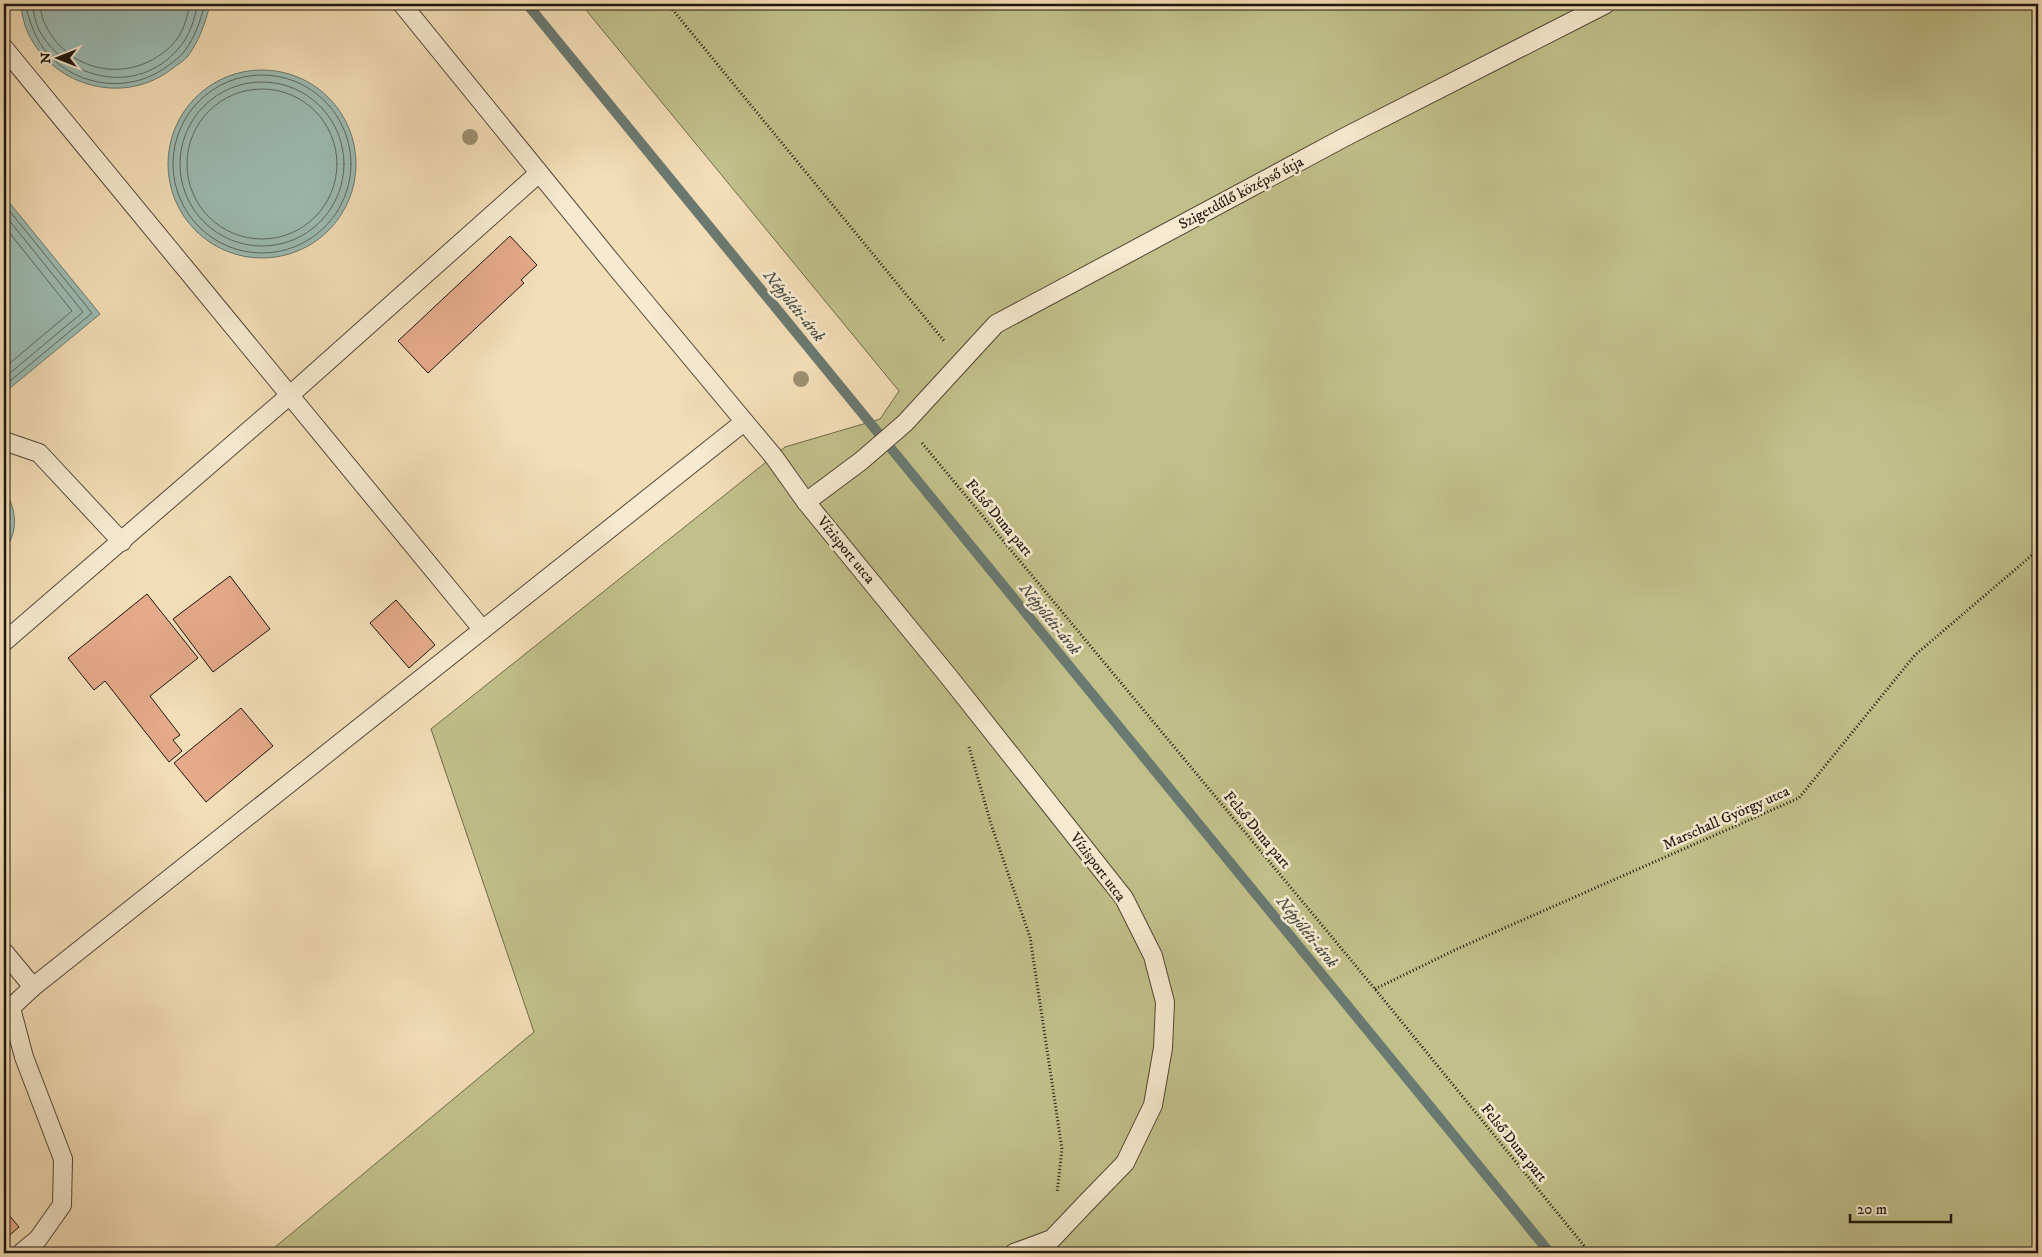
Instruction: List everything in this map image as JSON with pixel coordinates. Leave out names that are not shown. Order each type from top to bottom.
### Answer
[{"type":"lane","name":"Vízisport utca","points":[[402,4],[618,271],[774,458],[806,502],[949,677],[1124,898],[1154,956],[1165,1002],[1163,1048],[1154,1105],[1125,1163],[1113,1176],[1052,1239],[1014,1253]]},
{"type":"lane","name":"Szigetdűlő középső útja","points":[[806,502],[861,461],[905,423],[996,324],[1345,137],[1606,4]]},
{"type":"lane","points":[[4,48],[482,629]]},
{"type":"lane","points":[[4,642],[290,395],[540,173]]},
{"type":"lane","points":[[21,1253],[38,1239],[62,1204],[63,1159],[8,1011],[33,987],[744,422]]},
{"type":"lane","points":[[4,441],[39,453],[122,542]]},
{"type":"lane","points":[[4,952],[33,987]]},
{"type":"path","points":[[668,4],[961,362]]},
{"type":"path","name":"Felső Duna part","points":[[905,423],[1375,989],[1590,1253]]},
{"type":"path","name":"Marschall György utca","points":[[1375,989],[1457,949],[1799,798],[1915,655],[2038,550]]},
{"type":"path","points":[[967,741],[991,824],[1030,937],[1062,1149],[1057,1194]]},
{"type":"path","points":[[2029,1253],[2038,1247]]},
{"type":"shaded area","points":[[581,4],[2038,4],[2038,1253],[268,1253],[534,1032],[431,729],[785,447],[880,419],[899,391]]},
{"type":"water","points":[[20,4],[210,4],[199,37],[185,59],[154,80],[134,86],[113,88],[93,85],[73,78],[55,67],[40,52],[28,33]]},
{"type":"water","points":[[262,70],[298,77],[314,86],[328,98],[340,112],[349,128],[356,164],[349,200],[340,216],[328,230],[314,242],[298,251],[262,258],[226,251],[210,242],[196,230],[184,216],[175,200],[168,164],[175,128],[184,112],[196,98],[210,86],[226,77]]},
{"type":"water","points":[[4,196],[100,314],[4,393]]},
{"type":"water","points":[[4,490],[12,504],[14,528],[9,544],[4,551]]},
{"type":"building","points":[[510,236],[537,265],[521,280],[524,283],[428,373],[398,341]]},
{"type":"building","points":[[230,576],[270,629],[213,672],[173,619]]},
{"type":"building","points":[[147,594],[198,658],[150,696],[180,735],[173,740],[182,751],[169,762],[105,681],[94,690],[68,658]]},
{"type":"building","points":[[396,600],[435,645],[409,668],[370,623]]},
{"type":"building","points":[[241,708],[273,746],[206,802],[174,763]]},
{"type":"building","points":[[4,1209],[19,1227],[4,1240]]},
{"type":"waterway","name":"Népjóléti-árok","points":[[527,4],[1550,1253]]}]
